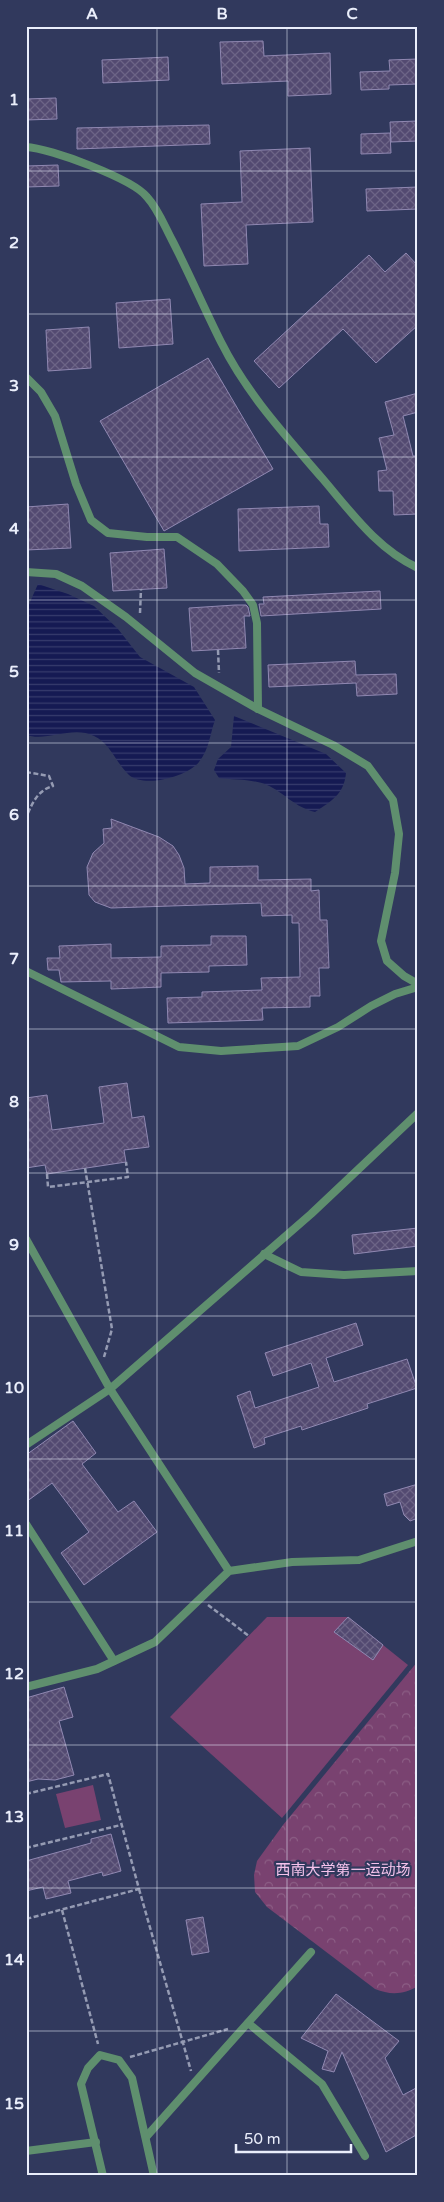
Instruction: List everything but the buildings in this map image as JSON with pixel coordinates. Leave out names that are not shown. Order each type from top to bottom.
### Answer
[{"type":"lane","points":[[26,147],[38,148],[70,159],[133,185],[147,196],[184,264],[222,344],[263,411],[378,543],[404,562],[418,568]]},
{"type":"lane","points":[[26,377],[41,392],[55,416],[76,484],[91,520],[108,532],[147,537],[177,537],[217,564],[243,591],[253,605],[257,623],[258,709]]},
{"type":"lane","points":[[26,572],[56,574],[82,586],[139,627],[195,673],[258,709],[333,745],[368,766],[393,800],[399,834],[395,873],[381,941],[387,961],[418,985]]},
{"type":"lane","points":[[26,971],[179,1047],[221,1051],[298,1046],[338,1027],[379,1002],[418,985]]},
{"type":"lane","points":[[26,1446],[110,1389],[376,1154],[418,1113]]},
{"type":"lane","points":[[26,1239],[110,1389],[228,1571]]},
{"type":"lane","points":[[264,1254],[301,1272],[344,1275],[418,1271]]},
{"type":"lane","points":[[26,1524],[114,1661]]},
{"type":"lane","points":[[26,1687],[97,1669],[155,1642],[228,1571],[292,1562],[359,1560],[418,1541]]},
{"type":"lane","points":[[146,2137],[311,1952]]},
{"type":"lane","points":[[248,2023],[322,2084],[365,2156]]},
{"type":"lane","points":[[103,2176],[81,2084],[88,2068],[100,2055],[119,2060],[132,2078],[154,2176]]},
{"type":"lane","points":[[26,2151],[96,2142]]},
{"type":"path","points":[[139,627],[141,589]]},
{"type":"path","points":[[218,650],[220,687]]},
{"type":"path","points":[[26,772],[49,776],[53,786],[44,788],[32,803],[26,818]]},
{"type":"path","points":[[47,1174],[48,1187],[128,1177],[126,1162]]},
{"type":"path","points":[[85,1168],[112,1329],[101,1371]]},
{"type":"path","points":[[199,1598],[248,1636]]},
{"type":"path","points":[[26,1794],[108,1774],[194,2083]]},
{"type":"path","points":[[26,1848],[121,1825]]},
{"type":"path","points":[[26,1919],[139,1889]]},
{"type":"path","points":[[62,1910],[100,2055]]},
{"type":"path","points":[[119,2060],[248,2023]]},
{"type":"green space","points":[[267,1617],[348,1617],[408,1665],[282,1818],[170,1717]]},
{"type":"green space","name":"西南大学第一运动场","points":[[418,1661],[418,1986],[407,1991],[391,1993],[375,1989],[267,1907],[255,1892],[254,1875],[257,1861],[283,1825]]},
{"type":"green space","points":[[93,1785],[101,1820],[65,1828],[56,1794]]},
{"type":"shaded area","points":[[38,584],[68,594],[94,606],[118,629],[140,657],[194,687],[215,720],[209,742],[199,762],[176,776],[155,781],[145,781],[129,775],[109,748],[94,736],[77,732],[43,737],[26,735],[26,611]]},
{"type":"shaded area","points":[[234,716],[326,754],[346,773],[340,792],[315,812],[301,807],[273,788],[262,783],[219,778],[214,770],[218,759],[231,747]]}]
